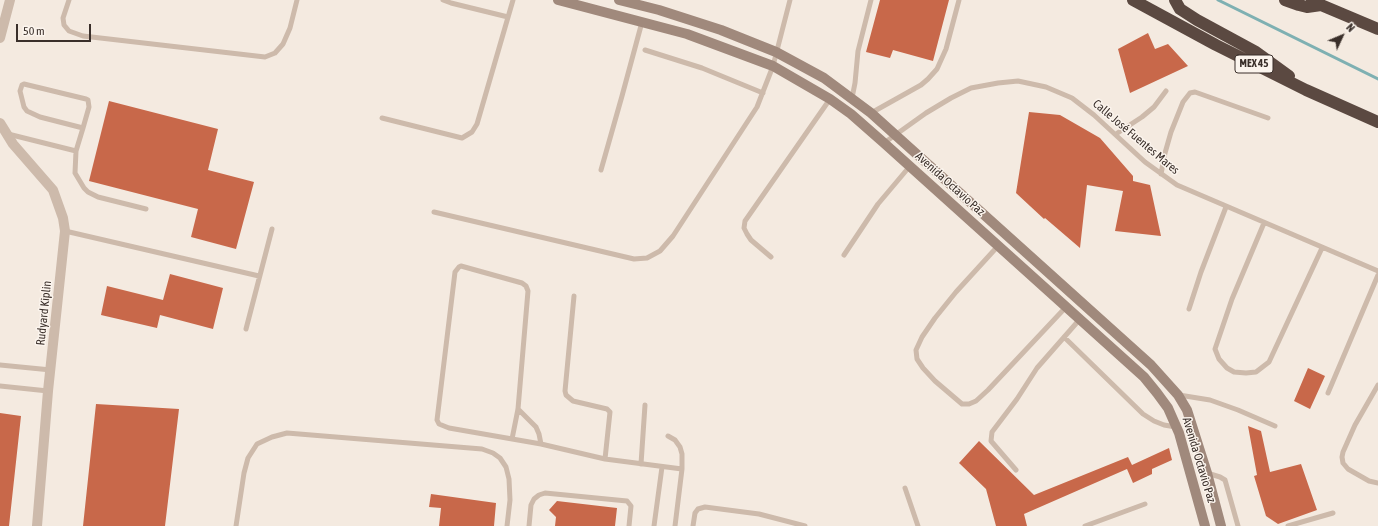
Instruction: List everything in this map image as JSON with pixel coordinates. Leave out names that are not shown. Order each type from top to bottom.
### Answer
[{"type":"highway","name":"MEX 45","points":[[1133,0],[1216,46],[1306,90],[1378,122]]},
{"type":"highway","points":[[1175,0],[1180,9],[1197,20],[1256,52],[1274,64],[1306,90]]},
{"type":"highway","points":[[1286,0],[1299,5],[1307,6],[1319,2],[1378,29]]},
{"type":"street","points":[[0,38],[10,0]]},
{"type":"street","name":"Avenida Octavio Paz","points":[[558,0],[687,34],[773,66],[830,99],[851,114],[1144,377],[1168,408],[1176,426],[1205,526]]},
{"type":"street","name":"Avenida Octavio Paz","points":[[619,0],[659,10],[720,30],[776,52],[824,78],[870,113],[1151,365],[1178,395],[1187,410],[1222,526]]},
{"type":"street","name":"Rudyard Kiplin","points":[[0,123],[13,144],[52,190],[63,218],[65,231],[48,391],[37,526]]},
{"type":"lane","points":[[69,0],[63,18],[64,25],[69,31],[83,36],[265,57],[275,53],[283,44],[290,28],[298,0]]},
{"type":"lane","points":[[443,0],[508,17]]},
{"type":"lane","points":[[382,118],[462,138],[472,132],[477,124],[513,0]]},
{"type":"lane","points":[[434,212],[614,256],[634,259],[647,258],[660,252],[673,236],[747,124],[763,92],[773,66],[790,0]]},
{"type":"lane","points":[[852,98],[858,51],[871,0]]},
{"type":"lane","points":[[870,113],[921,85],[937,69],[946,49],[959,0]]},
{"type":"lane","points":[[601,170],[642,22]]},
{"type":"lane","points":[[645,50],[702,68],[763,92]]},
{"type":"lane","name":"Calle José Fuentes Mares","points":[[884,143],[951,98],[971,88],[1018,81],[1046,87],[1072,98],[1116,134],[1145,162],[1177,185],[1378,271]]},
{"type":"lane","points":[[83,128],[40,117],[27,111],[24,107],[20,91],[22,85],[24,84],[86,99],[90,103],[83,128],[76,151],[75,173],[88,192],[146,209]]},
{"type":"lane","points":[[1116,134],[1148,112],[1166,91]]},
{"type":"lane","points":[[1161,174],[1171,132],[1183,102],[1190,93],[1195,92],[1268,118]]},
{"type":"lane","points":[[771,257],[747,234],[744,228],[745,221],[830,99]]},
{"type":"lane","points":[[7,134],[76,151]]},
{"type":"lane","points":[[844,255],[878,204],[910,166]]},
{"type":"lane","points":[[1189,309],[1201,272],[1226,207]]},
{"type":"lane","points":[[1264,223],[1232,299],[1215,349],[1219,359],[1227,368],[1234,372],[1256,372],[1269,362],[1322,248]]},
{"type":"lane","points":[[246,329],[272,229]]},
{"type":"lane","points":[[65,231],[259,276]]},
{"type":"lane","points":[[998,246],[956,292],[922,337],[916,350],[917,358],[923,368],[935,381],[962,404],[969,404],[976,401],[1066,307]]},
{"type":"lane","points":[[512,438],[518,409],[528,291],[526,286],[522,283],[462,266],[458,267],[455,272],[437,420],[439,424],[449,428],[512,438],[605,459],[682,469]]},
{"type":"lane","points":[[1328,393],[1378,275]]},
{"type":"lane","points":[[574,296],[565,391],[566,395],[573,401],[607,409],[610,412],[605,459]]},
{"type":"lane","points":[[1016,470],[991,441],[991,435],[1037,368],[1080,319]]},
{"type":"lane","points":[[1064,337],[1143,414],[1159,423],[1176,426]]},
{"type":"lane","points":[[0,364],[51,370]]},
{"type":"lane","points":[[1378,385],[1354,426],[1342,456],[1343,463],[1348,469],[1369,481],[1378,483]]},
{"type":"lane","points":[[0,386],[48,391]]},
{"type":"lane","points":[[1178,395],[1210,400],[1275,426]]},
{"type":"lane","points":[[641,464],[645,405]]},
{"type":"lane","points":[[518,409],[536,427],[541,444]]},
{"type":"lane","points":[[236,526],[248,458],[257,444],[272,436],[287,433],[482,449],[493,453],[500,458],[506,466],[509,479],[510,500],[507,526]]},
{"type":"lane","points":[[668,436],[675,440],[680,447],[682,454],[682,469],[675,526]]},
{"type":"lane","points":[[654,526],[662,467]]},
{"type":"lane","points":[[1207,473],[1225,480],[1238,526]]},
{"type":"lane","points":[[905,488],[918,526]]},
{"type":"lane","points":[[529,526],[531,505],[534,499],[545,493],[627,501],[631,506],[629,526]]},
{"type":"lane","points":[[1086,526],[1145,504]]},
{"type":"lane","points":[[693,526],[695,513],[698,509],[705,506],[758,514],[805,526]]},
{"type":"lane","points":[[1288,526],[1333,514]]},
{"type":"building","points":[[880,0],[949,0],[933,61],[893,50],[890,58],[866,52]]},
{"type":"building","points":[[1148,33],[1155,49],[1168,44],[1188,66],[1130,93],[1118,49]]},
{"type":"building","points":[[109,101],[218,129],[208,170],[254,182],[236,249],[191,237],[198,209],[89,181]]},
{"type":"building","points":[[1029,112],[1060,115],[1100,138],[1133,176],[1133,181],[1150,185],[1161,236],[1115,231],[1123,191],[1087,185],[1080,248],[1045,218],[1044,219],[1016,193]]},
{"type":"building","points":[[170,274],[223,288],[213,329],[160,315],[157,328],[101,315],[107,286],[163,300]]},
{"type":"building","points":[[1308,368],[1325,376],[1310,409],[1294,401]]},
{"type":"building","points":[[96,404],[179,409],[165,526],[83,526]]},
{"type":"building","points":[[0,413],[21,416],[9,526],[0,526]]},
{"type":"building","points":[[1248,426],[1261,431],[1270,472],[1301,464],[1317,510],[1278,524],[1266,516],[1254,476],[1257,475]]},
{"type":"building","points":[[979,441],[1034,495],[1128,457],[1132,465],[1169,448],[1172,460],[1152,469],[1152,474],[1133,483],[1127,469],[1024,514],[1027,526],[996,526],[986,489],[959,463]]},
{"type":"building","points":[[431,494],[496,503],[494,526],[439,526],[441,508],[429,507]]},
{"type":"building","points":[[557,501],[617,508],[615,526],[555,526],[556,517],[549,510]]},
{"type":"waterway","points":[[1218,0],[1378,79]]}]
